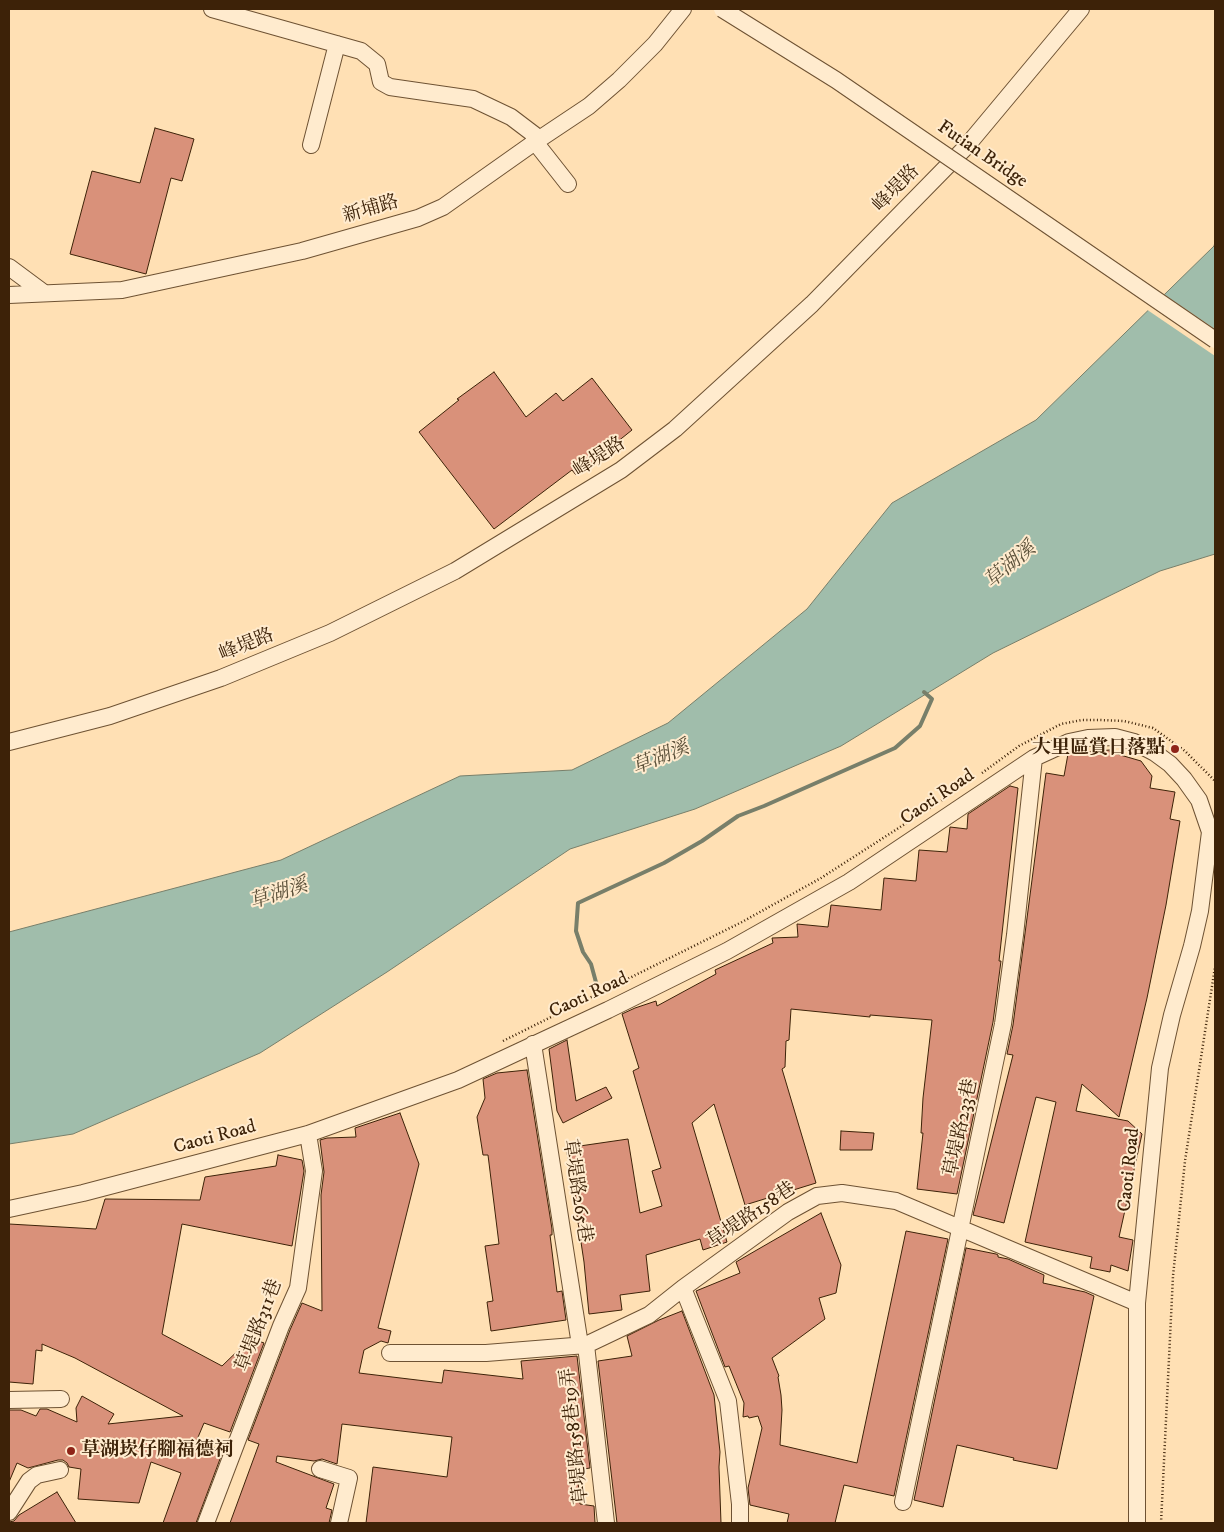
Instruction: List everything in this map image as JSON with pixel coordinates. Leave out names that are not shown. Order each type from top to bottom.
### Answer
[{"type":"street","points":[[212,9],[361,51],[377,64],[381,82],[390,87],[473,99],[511,117],[537,140],[568,184]]},
{"type":"street","name":"新埔路","points":[[9,295],[122,290],[302,251],[418,218],[443,207],[537,140],[589,106],[619,80],[655,44],[683,9]]},
{"type":"street","name":"Futian Bridge","points":[[722,9],[836,80],[1215,340]]},
{"type":"street","name":"峰堤路","points":[[9,742],[110,716],[221,678],[330,633],[455,571],[621,470],[675,429],[812,304],[965,148],[1081,9]]},
{"type":"street","points":[[311,145],[337,44]]},
{"type":"street","points":[[9,267],[44,294]]},
{"type":"street","name":"Caoti Road","points":[[9,1209],[83,1193],[308,1134],[458,1080],[608,1010],[727,951],[849,882],[1034,758],[1069,742],[1088,738],[1115,737],[1134,742],[1155,753],[1170,764],[1184,779],[1198,800],[1210,832],[1200,911],[1172,1014],[1160,1068],[1137,1303],[1137,1523]]},
{"type":"street","name":"草堤路233巷","points":[[903,1502],[1004,1024],[1034,758]]},
{"type":"street","name":"草堤路265巷","points":[[533,1044],[583,1345]]},
{"type":"street","name":"草堤路311巷","points":[[206,1523],[281,1326],[298,1288],[314,1171],[308,1134]]},
{"type":"street","name":"草堤路158巷","points":[[390,1353],[486,1353],[583,1345],[649,1315],[788,1212],[817,1196],[842,1193],[896,1201],[1137,1303]]},
{"type":"street","points":[[683,1288],[728,1401],[740,1504],[740,1523]]},
{"type":"street","name":"草堤路158巷19弄","points":[[583,1345],[606,1523]]},
{"type":"street","points":[[9,1400],[61,1399]]},
{"type":"street","points":[[320,1469],[349,1478],[339,1523]]},
{"type":"street","points":[[9,1512],[29,1482],[37,1476],[60,1470]]},
{"type":"path","points":[[979,775],[1020,746],[1061,724],[1082,720],[1101,720],[1124,721],[1153,728],[1185,751],[1215,781]]},
{"type":"path","points":[[497,1045],[742,922],[813,883],[956,791]]},
{"type":"path","points":[[1161,1523],[1172,1276],[1185,1161],[1215,967]]},
{"type":"water","name":"草湖溪","points":[[1215,242],[1215,554],[1160,571],[993,653],[841,746],[695,809],[570,849],[387,972],[260,1053],[73,1134],[9,1144],[9,932],[281,860],[460,776],[572,770],[668,723],[807,609],[892,503],[1036,420],[1214,246]]},
{"type":"pier","points":[[1162,293],[1215,329],[1215,356],[1146,309]]},
{"type":"building","points":[[155,128],[194,139],[182,181],[171,178],[146,274],[70,254],[92,171],[140,183]]},
{"type":"building","points":[[494,372],[526,417],[556,393],[563,401],[592,378],[632,430],[576,475],[572,470],[494,529],[419,432],[459,400],[457,399]]},
{"type":"building","points":[[1110,750],[1110,752],[1141,761],[1152,776],[1150,788],[1175,792],[1170,819],[1180,821],[1166,905],[1147,998],[1119,1117],[1082,1084],[1076,1111],[1128,1121],[1142,1134],[1119,1237],[1133,1240],[1128,1271],[1111,1265],[1110,1272],[1090,1268],[1092,1257],[1025,1242],[1056,1102],[1036,1097],[1004,1223],[973,1215],[1013,1055],[1007,1054],[1013,1025],[1046,773],[1064,776],[1069,753]]},
{"type":"building","points":[[1010,786],[1018,788],[999,961],[1001,961],[993,1022],[957,1194],[917,1189],[923,1133],[921,1133],[923,1098],[932,1020],[870,1015],[870,1017],[791,1009],[789,1040],[786,1041],[785,1067],[782,1069],[816,1183],[745,1205],[714,1104],[692,1123],[727,1242],[703,1250],[700,1239],[646,1255],[650,1291],[620,1295],[622,1310],[589,1314],[576,1209],[578,1209],[566,1148],[628,1139],[640,1213],[662,1206],[652,1171],[661,1168],[633,1071],[639,1068],[622,1014],[656,1001],[657,1006],[716,974],[715,970],[773,943],[772,938],[798,937],[797,924],[828,927],[831,905],[881,910],[884,878],[916,881],[919,850],[947,852],[950,827],[967,829],[968,814]]},
{"type":"building","points":[[567,1040],[576,1101],[606,1087],[612,1098],[563,1123],[557,1111],[549,1049]]},
{"type":"building","points":[[527,1070],[552,1229],[552,1235],[550,1235],[557,1292],[562,1291],[566,1320],[491,1331],[487,1302],[493,1301],[485,1246],[499,1244],[488,1155],[483,1155],[477,1117],[485,1098],[483,1079],[497,1073]]},
{"type":"building","points":[[400,1113],[419,1164],[378,1328],[391,1331],[388,1343],[381,1341],[364,1350],[359,1373],[442,1383],[444,1370],[523,1379],[521,1361],[577,1356],[590,1468],[577,1470],[580,1504],[594,1506],[595,1523],[366,1523],[373,1467],[447,1477],[452,1437],[342,1424],[337,1464],[322,1459],[314,1461],[277,1456],[276,1462],[334,1484],[326,1508],[332,1510],[329,1523],[230,1523],[259,1444],[248,1440],[290,1330],[302,1303],[322,1311],[321,1195],[324,1172],[320,1140],[356,1137],[355,1128]]},
{"type":"building","points":[[841,1131],[874,1133],[872,1150],[840,1150]]},
{"type":"building","points":[[278,1155],[302,1160],[304,1171],[292,1246],[182,1224],[162,1334],[222,1366],[251,1338],[264,1343],[230,1432],[204,1423],[196,1442],[223,1451],[196,1523],[163,1523],[181,1473],[151,1462],[139,1503],[78,1499],[81,1469],[69,1467],[63,1460],[28,1468],[17,1463],[9,1482],[9,1410],[21,1410],[36,1416],[40,1409],[47,1409],[77,1422],[76,1408],[82,1396],[114,1414],[108,1424],[183,1416],[75,1358],[42,1344],[42,1351],[36,1350],[33,1384],[9,1382],[9,1224],[96,1229],[105,1199],[200,1200],[205,1177],[276,1166]]},
{"type":"building","points":[[821,1213],[841,1265],[836,1293],[819,1298],[825,1319],[772,1358],[779,1376],[781,1395],[780,1445],[857,1463],[906,1231],[948,1239],[894,1496],[844,1485],[835,1523],[787,1523],[789,1514],[750,1505],[748,1488],[762,1428],[758,1416],[743,1417],[744,1403],[729,1366],[725,1367],[696,1291],[740,1273],[736,1262]]},
{"type":"building","points":[[966,1248],[996,1254],[998,1257],[1008,1259],[1044,1275],[1043,1283],[1085,1292],[1094,1296],[1057,1469],[1013,1460],[1014,1458],[957,1445],[943,1507],[914,1500]]},
{"type":"building","points":[[682,1311],[714,1395],[720,1452],[721,1523],[617,1523],[598,1361],[632,1356],[627,1336]]},
{"type":"building","points":[[57,1492],[76,1523],[9,1523],[14,1521],[19,1515]]},
{"type":"waterway","points":[[597,986],[591,964],[583,952],[576,931],[578,903],[664,863],[702,841],[738,816],[895,748],[920,726],[932,699],[924,692]]},
{"type":"place","name":"大里區賞日落點","points":[[1175,749]]},
{"type":"place","name":"草湖崁仔腳福德祠","points":[[71,1451]]}]
